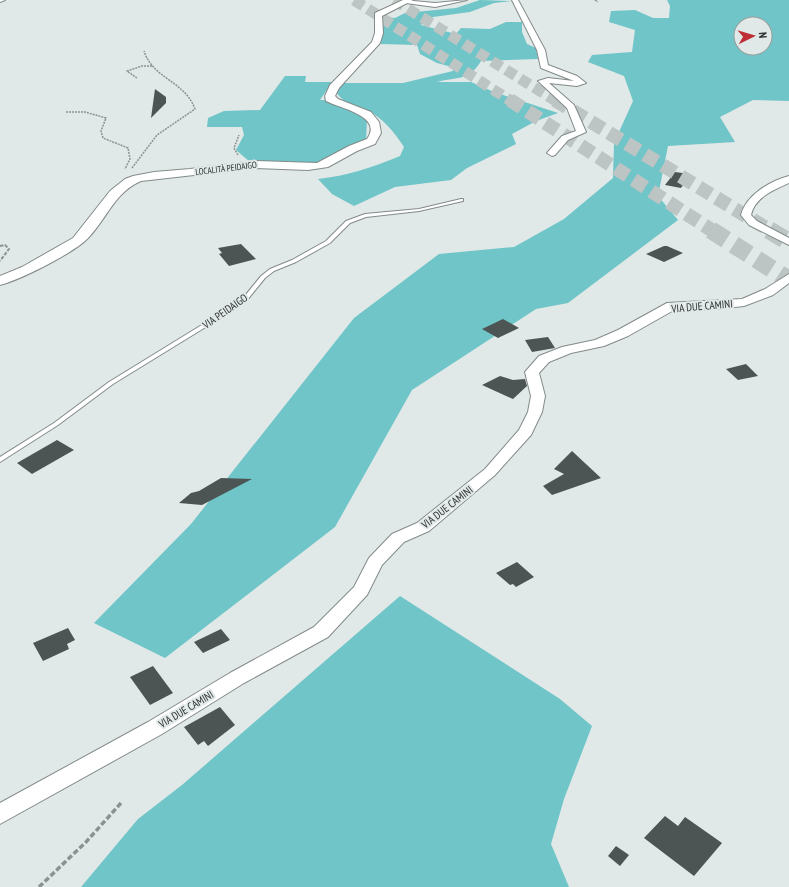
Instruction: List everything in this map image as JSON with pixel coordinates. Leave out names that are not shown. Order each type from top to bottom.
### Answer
[{"type":"street","points":[[407,1],[435,5],[464,0]]},
{"type":"street","points":[[515,0],[541,50],[544,66],[574,78],[582,83],[570,83],[558,79],[542,81],[571,107],[575,121],[581,132],[565,138],[552,153]]},
{"type":"street","name":"LOCALITÀ PEIDAIGO","points":[[0,282],[27,270],[86,235],[112,198],[128,182],[153,176],[198,172],[246,164],[278,164],[315,167],[328,163],[359,146],[369,143],[374,138],[376,132],[371,118],[330,99],[330,96],[334,87],[376,43],[379,33],[378,15],[407,1]]},
{"type":"street","points":[[789,179],[752,201],[746,208],[746,215],[753,223],[789,242]]},
{"type":"street","name":"VIA DUE CAMINI","points":[[0,814],[155,728],[237,678],[321,632],[362,591],[375,562],[398,538],[423,527],[490,472],[526,432],[535,412],[538,396],[532,372],[544,359],[567,350],[599,343],[671,306],[716,305],[744,302],[769,292],[789,278]]},
{"type":"lane","name":"VIA PEIDAIGO","points":[[0,460],[56,424],[111,383],[220,316],[246,298],[263,277],[272,270],[294,261],[328,242],[348,222],[365,216],[419,210],[461,200]]},
{"type":"path","points":[[131,168],[151,141],[162,130],[188,117],[195,109],[193,100],[185,90],[153,66],[144,55],[144,51]]},
{"type":"path","points":[[137,78],[127,71],[142,66],[153,66]]},
{"type":"path","points":[[66,112],[86,112],[106,118],[100,131],[103,138],[128,148],[130,159],[124,170]]},
{"type":"path","points":[[239,135],[234,148],[236,154],[245,160],[246,164]]},
{"type":"path","points":[[0,246],[5,246],[9,249],[0,261]]},
{"type":"path","points":[[39,887],[86,842],[121,803]]},
{"type":"shaded area","points":[[480,0],[512,1],[494,3],[470,12],[433,17],[426,19],[421,25],[456,34],[461,28],[490,29],[506,22],[522,22],[522,32],[527,44],[536,48],[538,59],[481,61],[472,72],[467,75],[437,82],[471,82],[494,92],[558,113],[536,121],[512,134],[516,144],[467,168],[451,180],[395,187],[354,206],[332,194],[318,179],[350,173],[380,164],[400,156],[404,147],[393,131],[373,113],[347,103],[340,97],[336,92],[342,83],[403,83],[453,71],[452,67],[437,63],[420,54],[417,45],[380,44],[382,27],[380,17],[395,18],[405,13],[456,8]]},
{"type":"shaded area","points":[[667,0],[789,0],[789,101],[753,100],[720,117],[735,142],[668,146],[658,196],[678,220],[568,303],[536,309],[412,390],[335,527],[165,658],[94,623],[191,524],[354,318],[439,254],[514,247],[564,219],[613,178],[614,143],[633,101],[624,76],[588,62],[592,55],[632,52],[635,30],[609,22],[611,11],[635,10],[653,18],[669,18],[670,6]]},
{"type":"shaded area","points":[[285,76],[306,76],[305,82],[332,82],[320,100],[327,100],[367,119],[366,141],[310,165],[289,161],[250,162],[236,150],[244,135],[242,127],[207,127],[208,118],[224,111],[260,110]]},
{"type":"shaded area","points":[[400,596],[560,699],[592,726],[564,799],[551,844],[569,887],[81,887],[138,819],[182,785]]},
{"type":"building","points":[[155,89],[166,97],[166,103],[151,118]]},
{"type":"building","points":[[675,172],[690,174],[681,188],[665,185]]},
{"type":"building","points":[[241,244],[256,259],[229,266],[219,254],[222,253],[218,248]]},
{"type":"building","points":[[664,246],[683,253],[664,262],[646,254]]},
{"type":"building","points":[[503,319],[519,328],[498,338],[482,329]]},
{"type":"building","points":[[548,337],[555,348],[532,352],[525,340]]},
{"type":"building","points":[[746,364],[758,376],[738,380],[726,369]]},
{"type":"building","points":[[500,376],[513,380],[525,379],[527,386],[513,399],[482,385]]},
{"type":"building","points":[[57,440],[74,450],[32,474],[17,463]]},
{"type":"building","points":[[572,451],[601,478],[552,495],[543,486],[564,474],[554,469]]},
{"type":"building","points":[[221,478],[252,479],[202,505],[179,503],[191,493],[199,491]]},
{"type":"building","points":[[517,562],[534,577],[516,587],[513,584],[510,585],[496,573]]},
{"type":"building","points":[[68,628],[75,640],[67,644],[69,649],[43,661],[33,643]]},
{"type":"building","points":[[221,629],[230,640],[203,653],[194,642]]},
{"type":"building","points":[[153,666],[173,693],[150,705],[130,677]]},
{"type":"building","points":[[220,707],[235,725],[208,746],[204,741],[198,745],[184,727]]},
{"type":"building","points":[[665,816],[678,826],[685,817],[722,843],[694,876],[644,838]]},
{"type":"building","points":[[616,846],[629,855],[620,866],[608,856]]},
{"type":"tunnel","points":[[354,0],[511,101]]},
{"type":"tunnel","points":[[394,0],[556,101]]},
{"type":"tunnel","points":[[510,100],[713,231]]},
{"type":"tunnel","points":[[555,100],[771,231]]},
{"type":"tunnel","points":[[711,230],[789,280]]},
{"type":"tunnel","points":[[769,230],[789,242]]}]
